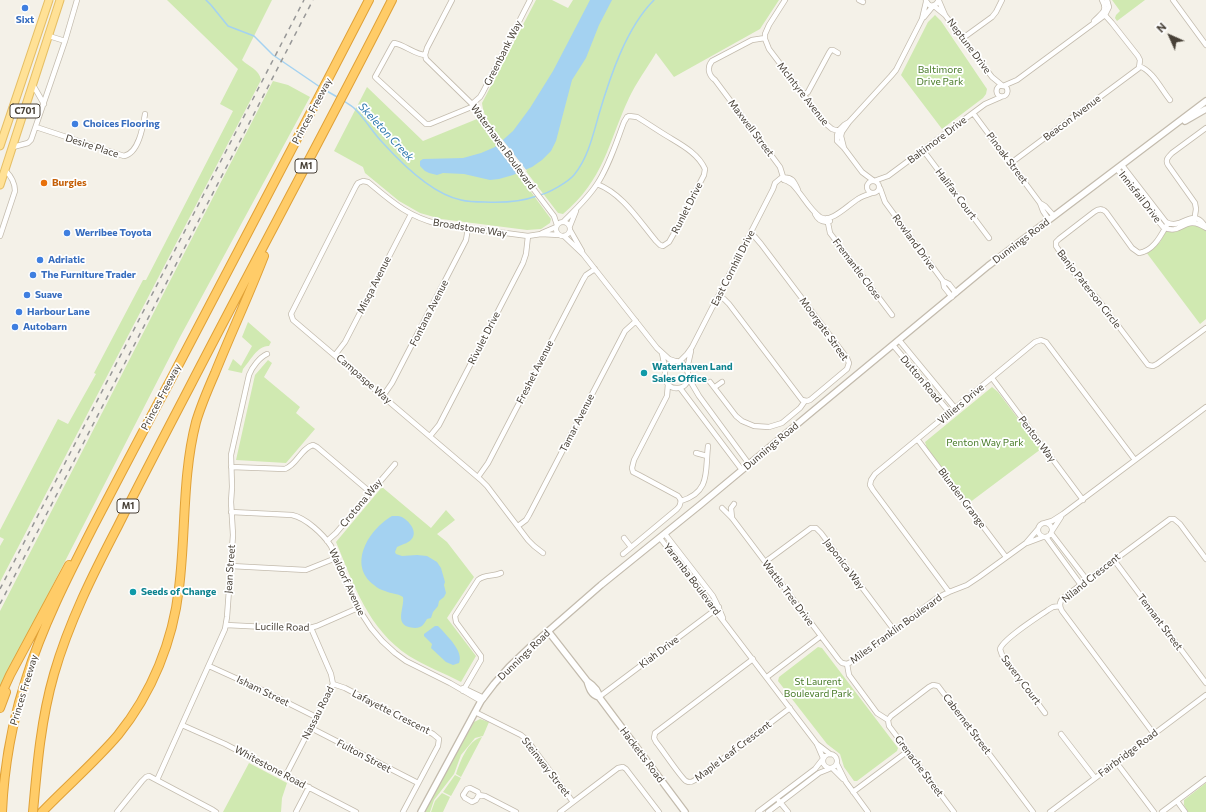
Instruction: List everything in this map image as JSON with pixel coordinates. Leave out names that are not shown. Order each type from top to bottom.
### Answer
[{"type":"highway","name":"Princes Freeway","points":[[2,812],[7,765],[14,724],[26,679],[40,640],[56,604],[110,495],[369,0]]},
{"type":"highway","name":"Princes Freeway","points":[[34,812],[36,776],[44,716],[54,675],[65,640],[100,559],[344,95],[392,0]]},
{"type":"highway","points":[[45,809],[93,761],[122,729],[143,698],[160,664],[171,631],[179,588],[191,444],[196,421],[278,220]]},
{"type":"highway","points":[[0,697],[10,675],[60,581],[110,495]]},
{"type":"highway","points":[[0,708],[18,662]]},
{"type":"main road","name":"C701","points":[[0,146],[49,0]]},
{"type":"main road","name":"C701","points":[[0,185],[3,169],[13,147],[60,0]]},
{"type":"main road","points":[[38,33],[49,36]]},
{"type":"street","points":[[13,147],[28,143],[31,140],[65,41],[77,0]]},
{"type":"street","points":[[452,0],[427,48],[425,55],[417,54],[396,43],[393,44],[376,78],[424,123],[430,124],[473,105]]},
{"type":"street","name":"Greenbank Way","points":[[473,105],[481,95],[530,0]]},
{"type":"street","points":[[763,38],[764,31],[786,0]]},
{"type":"street","points":[[922,19],[926,0]]},
{"type":"street","name":"Neptune Drive","points":[[926,0],[929,5],[934,6],[946,16],[992,77],[1003,86]]},
{"type":"street","points":[[858,198],[877,192],[880,187],[878,183],[862,172],[844,148],[840,132],[894,73],[922,19],[939,0]]},
{"type":"street","name":"Neptune Drive","points":[[939,0],[946,16]]},
{"type":"street","points":[[963,38],[992,17],[1002,0]]},
{"type":"street","points":[[1102,0],[1105,7],[1104,14],[1135,54],[1139,66],[1146,69],[1170,100]]},
{"type":"street","points":[[1017,80],[999,87],[997,91],[998,95],[1002,97],[1006,95],[1007,91],[1017,80],[1104,14],[1108,10],[1109,4],[1106,0]]},
{"type":"street","points":[[1172,0],[1206,45]]},
{"type":"street","points":[[49,36],[65,41]]},
{"type":"street","name":"McIntyre Avenue","points":[[763,38],[764,44],[825,123],[829,127],[840,132]]},
{"type":"street","name":"Maxwell Street","points":[[763,38],[752,40],[712,61],[709,68],[710,74],[780,167],[784,179],[792,179],[818,219],[821,221],[827,220]]},
{"type":"street","points":[[804,95],[808,92],[831,50],[838,53]]},
{"type":"street","name":"Waterhaven Boulevard","points":[[425,55],[428,61],[473,105],[490,132],[554,216],[563,221]]},
{"type":"street","name":"Beacon Avenue","points":[[1011,163],[1132,73],[1139,66]]},
{"type":"street","name":"Neptune Drive","points":[[992,77],[997,91]]},
{"type":"street","points":[[33,85],[44,104]]},
{"type":"street","points":[[1003,86],[1007,91]]},
{"type":"street","name":"Baltimore Drive","points":[[874,181],[888,176],[985,104],[997,91]]},
{"type":"street","name":"Baltimore Drive","points":[[985,104],[1002,97]]},
{"type":"street","name":"Dunnings Road","points":[[421,812],[475,712],[494,684],[509,667],[548,631],[601,585],[663,536],[1007,252],[1206,101]]},
{"type":"street","name":"Dunnings Road","points":[[1172,127],[1206,109]]},
{"type":"street","name":"Pinoak Street","points":[[973,113],[1040,203],[1043,211],[1052,218]]},
{"type":"street","name":"Desire Place","points":[[36,127],[124,156],[132,152],[140,136],[145,114]]},
{"type":"street","name":"Runlet Drive","points":[[629,116],[634,116],[640,119],[687,148],[703,165],[705,170],[704,175],[673,235],[669,242],[664,246],[656,242],[627,205],[597,184],[604,172],[624,122],[629,116]]},
{"type":"street","points":[[1206,128],[1172,153],[1166,162],[1194,201],[1196,209],[1194,220],[1202,222],[1206,228]]},
{"type":"street","name":"Halifax Court","points":[[923,150],[989,238]]},
{"type":"street","name":"Innisfail Drive","points":[[1120,167],[1159,222],[1166,226],[1176,225],[1189,219],[1194,220]]},
{"type":"street","points":[[0,236],[15,191],[12,179],[3,169]]},
{"type":"street","points":[[862,172],[867,188],[869,192],[872,193]]},
{"type":"street","name":"Baltimore Drive","points":[[880,187],[888,176]]},
{"type":"street","name":"East Cornhill Drive","points":[[677,361],[688,354],[750,235],[776,181],[784,179]]},
{"type":"street","name":"Broadstone Way","points":[[363,181],[368,182],[393,203],[411,214],[427,221],[438,224],[528,236],[541,234],[561,235]]},
{"type":"street","name":"Campaspe Way","points":[[363,181],[357,185],[291,314],[294,320],[478,477],[487,486],[531,543],[543,553]]},
{"type":"street","points":[[827,220],[833,219],[858,198],[867,188],[868,183],[874,181]]},
{"type":"street","points":[[597,184],[576,210],[556,226],[556,232],[583,254],[661,352],[669,359],[684,365],[687,369],[689,379],[699,396],[749,464]]},
{"type":"street","name":"Rowland Drive","points":[[880,187],[885,202],[943,282],[947,290],[954,295]]},
{"type":"street","name":"Rowland Drive","points":[[872,193],[885,202]]},
{"type":"street","points":[[561,235],[568,235],[576,210]]},
{"type":"street","name":"Banjo Paterson Circle","points":[[1166,226],[1158,240],[1147,250],[1139,253],[1132,248],[1106,212],[1099,210],[1094,212],[1056,241],[1056,246],[1078,277],[1097,298],[1148,365],[1153,366],[1157,364],[1206,328]]},
{"type":"street","name":"Misqa Avenue","points":[[335,355],[345,342],[411,214]]},
{"type":"street","name":"Waterhaven Boulevard","points":[[554,216],[556,226]]},
{"type":"street","name":"Fremantle Close","points":[[827,220],[830,233],[892,315]]},
{"type":"street","points":[[563,221],[567,222],[583,254]]},
{"type":"street","name":"Broadstone Way","points":[[541,234],[556,226]]},
{"type":"street","name":"Fontana Avenue","points":[[382,396],[392,383],[428,315],[466,240],[468,228]]},
{"type":"street","name":"Moorgate Street","points":[[750,235],[761,244],[848,361],[848,366],[845,371],[810,400],[804,401]]},
{"type":"street","name":"Rivulet Drive","points":[[430,436],[439,425],[523,263],[528,236]]},
{"type":"street","name":"Freshet Avenue","points":[[478,477],[491,458],[583,280],[586,275],[595,269]]},
{"type":"street","points":[[710,382],[739,418],[745,423],[754,426],[769,427],[782,423],[800,408],[804,401],[798,396],[729,304],[718,296]]},
{"type":"street","name":"Tamar Avenue","points":[[518,526],[526,520],[529,515],[624,331],[636,321]]},
{"type":"street","name":"Dutton Road","points":[[899,340],[955,408]]},
{"type":"street","name":"Villiers Drive","points":[[949,592],[870,485],[871,480],[875,474],[1037,341],[1045,341],[1135,460]]},
{"type":"street","name":"Dutton Road","points":[[893,345],[950,412]]},
{"type":"street","name":"East Cornhill Drive","points":[[687,369],[692,347]]},
{"type":"street","points":[[661,352],[665,362],[664,374],[668,384],[667,396],[634,460],[632,470],[676,494],[681,501]]},
{"type":"street","name":"Jean Street","points":[[157,780],[226,625],[233,535],[231,512],[231,455],[249,375],[263,355],[267,354]]},
{"type":"street","points":[[665,368],[670,363],[677,361]]},
{"type":"street","name":"Penton Way","points":[[992,378],[1083,500]]},
{"type":"street","points":[[667,396],[685,384],[689,379]]},
{"type":"street","points":[[715,387],[722,382]]},
{"type":"street","points":[[668,384],[672,387],[678,388],[742,470]]},
{"type":"street","points":[[1081,585],[1045,537],[1040,535],[1038,530],[1039,525],[1052,521],[1083,500],[1206,407]]},
{"type":"street","name":"Blunden Grange","points":[[918,440],[1006,557]]},
{"type":"street","points":[[231,467],[286,469],[292,465],[308,447],[313,445],[318,447],[370,492]]},
{"type":"street","points":[[623,554],[677,509],[681,501],[692,497],[702,488],[708,446]]},
{"type":"street","points":[[696,452],[707,456]]},
{"type":"street","name":"Crotona Way","points":[[327,541],[336,533],[394,464]]},
{"type":"street","points":[[732,518],[731,508],[734,504]]},
{"type":"street","name":"Wattle Tree Drive","points":[[722,508],[732,518],[841,662],[847,664]]},
{"type":"street","name":"Waldorf Avenue","points":[[231,512],[292,515],[304,520],[327,541],[358,608],[376,634],[395,653],[413,665],[483,700]]},
{"type":"street","points":[[1045,537],[1051,532],[1063,514]]},
{"type":"street","name":"Niland Crescent","points":[[1154,734],[1067,617],[1060,606],[1061,600],[1170,519],[1176,520],[1180,524],[1206,559]]},
{"type":"street","points":[[1045,523],[1049,525],[1051,532],[1087,580]]},
{"type":"street","name":"Japonica Way","points":[[765,562],[809,529],[816,528],[826,539],[894,630]]},
{"type":"street","name":"Miles Franklin Boulevard","points":[[847,664],[852,662],[937,598],[971,583],[1026,543],[1038,530]]},
{"type":"street","name":"Yaramba Boulevard","points":[[663,536],[716,608],[723,620],[817,744],[823,759]]},
{"type":"street","name":"Miles Franklin Boulevard","points":[[1026,543],[1045,537]]},
{"type":"street","points":[[624,538],[631,547]]},
{"type":"street","points":[[231,566],[306,570],[336,558]]},
{"type":"street","name":"Tennant Street","points":[[1114,560],[1206,683]]},
{"type":"street","points":[[464,690],[481,656],[455,620],[455,615],[479,579],[485,576],[495,576],[501,573]]},
{"type":"street","name":"Savery Court","points":[[1045,713],[1002,655],[1000,649],[1007,640],[1048,610],[1053,607],[1060,606]]},
{"type":"street","name":"Lucille Road","points":[[226,625],[301,629],[311,628],[358,608]]},
{"type":"street","name":"Kiah Drive","points":[[599,697],[716,608]]},
{"type":"street","name":"Nassau Road","points":[[286,775],[333,684],[331,674],[311,628]]},
{"type":"street","name":"Hacketts Road","points":[[548,631],[587,681],[594,696],[599,697],[685,812]]},
{"type":"street","points":[[767,677],[821,636]]},
{"type":"street","name":"Maple Leaf Crescent","points":[[753,659],[655,733],[654,738],[656,742],[683,777],[689,782],[692,782],[790,708]]},
{"type":"street","name":"Grenache Street","points":[[847,664],[849,675],[878,713],[888,720],[889,726],[954,812]]},
{"type":"street","name":"Isham Street","points":[[209,666],[262,690],[316,718]]},
{"type":"street","name":"Lafayette Crescent","points":[[333,684],[345,688],[434,734],[438,738],[438,746],[403,812]]},
{"type":"street","name":"Cabernet Street","points":[[888,720],[891,716],[929,687],[933,685],[938,686],[1033,812]]},
{"type":"street","name":"Fairbridge Road","points":[[1050,812],[1206,695]]},
{"type":"street","name":"Steinway Street","points":[[475,712],[521,735],[527,740],[573,802]]},
{"type":"street","name":"Whitestone Road","points":[[182,724],[225,744],[356,812]]},
{"type":"street","name":"Fulton Street","points":[[311,728],[418,784]]},
{"type":"street","points":[[1061,734],[1095,778]]},
{"type":"street","name":"Yaramba Boulevard","points":[[817,744],[830,754]]},
{"type":"street","points":[[853,792],[908,751]]},
{"type":"street","points":[[758,812],[815,769],[826,755],[830,754],[836,757],[837,764],[846,782],[868,812]]},
{"type":"street","points":[[823,759],[824,767],[830,768],[846,782]]},
{"type":"street","points":[[1116,762],[1154,812]]},
{"type":"street","points":[[768,812],[819,773],[837,764]]},
{"type":"street","points":[[560,812],[618,768],[623,767],[658,812]]},
{"type":"street","points":[[117,812],[146,777],[149,776],[216,812]]},
{"type":"street","points":[[1162,812],[1206,779]]},
{"type":"street","points":[[296,812],[309,788]]},
{"type":"street","points":[[479,795],[485,796],[516,812]]},
{"type":"street","points":[[777,798],[788,812]]},
{"type":"street","points":[[1177,801],[1186,812]]},
{"type":"green space","points":[[167,0],[272,0],[242,60],[258,73],[261,80],[0,582],[0,546],[4,539],[0,537],[0,530],[58,419],[68,424],[96,374],[94,373],[143,280],[146,280],[233,111],[220,104],[238,69]]},
{"type":"green space","points":[[536,0],[552,0],[568,8],[573,0],[779,0],[760,29],[674,77],[656,53],[629,98],[604,160],[588,188],[563,214],[558,213],[492,127],[484,113],[482,103]]},
{"type":"green space","points":[[1112,0],[1145,0],[1117,21],[1115,18],[1120,11]]},
{"type":"green space","name":"Baltimore Drive Park","points":[[935,15],[941,21],[987,89],[983,98],[942,129],[901,75],[928,22]]},
{"type":"green space","points":[[273,81],[288,85],[310,97],[180,337],[0,688],[0,611]]},
{"type":"green space","points":[[367,87],[423,141],[477,119],[551,219],[550,223],[541,229],[527,230],[441,219],[420,213],[399,201],[365,173],[363,167],[334,151]]},
{"type":"green space","points":[[1192,224],[1206,231],[1206,319],[1200,324],[1146,252],[1160,242],[1167,231],[1176,231]]},
{"type":"green space","points":[[248,322],[271,342],[269,346],[261,348],[254,354],[243,369],[242,373],[228,370],[233,359],[241,366],[252,346],[242,337]]},
{"type":"green space","points":[[268,360],[272,363],[264,377],[300,407],[296,413],[315,429],[286,463],[236,460],[255,375]]},
{"type":"green space","name":"Penton Way Park","points":[[992,387],[998,392],[1041,449],[969,503],[927,448],[925,442]]},
{"type":"green space","points":[[382,487],[431,528],[446,510],[455,520],[437,534],[447,542],[474,577],[447,618],[476,656],[461,682],[409,656],[383,633],[364,605],[356,590],[336,542]]},
{"type":"green space","name":"St Laurent Boulevard Park","points":[[818,647],[822,648],[898,748],[897,751],[857,781],[854,781],[844,767],[840,754],[827,744],[778,681],[779,677]]},
{"type":"green space","points":[[480,719],[489,722],[483,736],[475,738],[461,755],[454,774],[434,800],[430,812],[424,812],[474,722]]},
{"type":"green space","points":[[482,737],[461,777],[456,774],[465,752],[473,742]]},
{"type":"green space","points":[[249,763],[287,783],[282,798],[281,812],[223,812]]},
{"type":"green space","points":[[455,775],[461,778],[451,796],[443,792]]},
{"type":"green space","points":[[1206,783],[1206,812],[1188,812],[1184,805],[1184,800]]},
{"type":"green space","points":[[442,793],[450,797],[443,812],[431,812],[435,801]]},
{"type":"water","points":[[590,0],[612,0],[599,25],[586,58],[572,80],[556,141],[551,151],[532,167],[499,179],[490,180],[464,174],[443,173],[437,175],[425,171],[420,166],[420,161],[423,159],[463,158],[481,153],[495,147],[513,131],[530,108],[553,71]]},
{"type":"water","points":[[392,516],[401,517],[407,521],[412,527],[414,534],[410,541],[397,547],[395,552],[396,554],[402,556],[427,556],[437,562],[441,568],[445,582],[444,585],[446,593],[444,597],[439,601],[438,606],[433,612],[431,618],[427,619],[417,628],[408,627],[402,621],[401,616],[403,597],[376,587],[366,577],[362,568],[364,548],[369,538],[376,529]]},
{"type":"water","points":[[435,626],[438,626],[454,645],[459,654],[459,663],[453,665],[446,662],[431,648],[432,644],[424,636],[424,634]]},
{"type":"pier","points":[[502,139],[527,171],[518,175],[495,145]]},
{"type":"waterway","name":"Skeleton Creek","points":[[206,0],[228,26],[254,36],[273,55],[320,87]]},
{"type":"waterway","name":"Skeleton Creek","points":[[540,195],[563,184],[571,178],[579,168],[590,146],[608,85],[620,54],[635,24],[654,0]]},
{"type":"waterway","name":"Skeleton Creek","points":[[325,90],[339,98]]},
{"type":"waterway","name":"Skeleton Creek","points":[[344,101],[355,109],[379,139],[408,169],[439,192],[461,200],[476,202],[511,202],[537,196]]},
{"type":"railway","points":[[0,589],[304,0]]},
{"type":"railway","points":[[0,604],[313,0]]},
{"type":"place","name":"Sixt","points":[[25,8]]},
{"type":"place","name":"Choices Flooring","points":[[75,124]]},
{"type":"place","name":"Burgies","points":[[44,183]]},
{"type":"place","name":"Werribee Toyota","points":[[67,233]]},
{"type":"place","name":"Adriatic","points":[[40,260]]},
{"type":"place","name":"The Furniture Trader","points":[[33,275]]},
{"type":"place","name":"Suave","points":[[27,295]]},
{"type":"place","name":"Harbour Lane","points":[[19,312]]},
{"type":"place","name":"Autobarn","points":[[15,327]]},
{"type":"place","name":"Waterhaven Land Sales Office","points":[[644,373]]},
{"type":"place","name":"Seeds of Change","points":[[133,592]]}]
